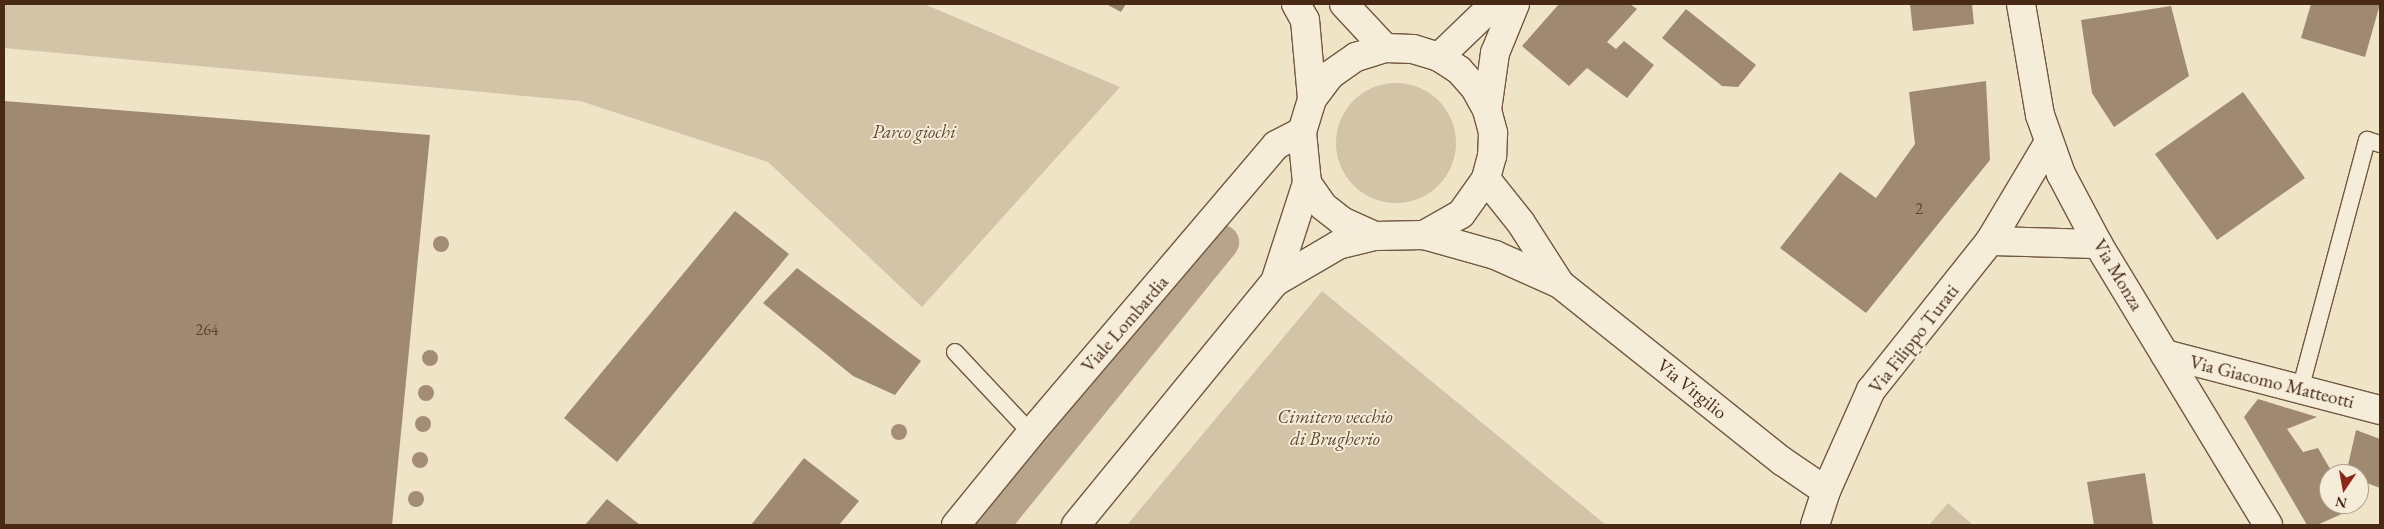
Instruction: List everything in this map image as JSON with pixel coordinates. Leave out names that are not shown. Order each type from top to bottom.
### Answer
[{"type":"street","points":[[1296,4],[1305,20],[1312,99]]},
{"type":"street","points":[[1344,4],[1385,48]]},
{"type":"street","points":[[1439,58],[1494,4]]},
{"type":"street","points":[[1487,110],[1496,53],[1515,4]]},
{"type":"street","name":"Via Monza","points":[[2021,4],[2033,84],[2049,142],[2061,174],[2098,244],[2268,525]]},
{"type":"street","points":[[1076,525],[1275,282],[1338,245],[1375,236],[1424,234],[1461,214],[1486,180],[1492,156],[1492,132],[1487,110],[1476,88],[1459,70],[1439,58],[1413,48],[1385,48],[1356,57],[1330,75],[1312,99],[1302,132],[1307,184],[1275,282]]},
{"type":"street","name":"Viale Lombardia","points":[[956,525],[1031,433],[1276,145],[1302,132]]},
{"type":"street","name":"Via Filippo Turati","points":[[1815,525],[1826,491],[1871,390],[1990,241],[2049,142]]},
{"type":"street","name":"Via Virgilio","points":[[1486,180],[1520,223],[1560,284]]},
{"type":"street","points":[[1307,184],[1322,206],[1342,221],[1375,236]]},
{"type":"street","name":"Via Virgilio","points":[[1424,234],[1495,255],[1560,284],[1782,461],[1826,491]]},
{"type":"street","points":[[1990,241],[2098,244]]},
{"type":"street","name":"Via Giacomo Matteotti","points":[[2165,354],[2380,410]]},
{"type":"lane","points":[[2300,390],[2367,140],[2380,144]]},
{"type":"lane","points":[[955,352],[1031,433]]},
{"type":"green space","name":"Parco giochi","points":[[4,4],[924,4],[1120,87],[922,307],[768,162],[580,101],[4,48]]},
{"type":"green space","points":[[1396,83],[1419,87],[1438,101],[1452,120],[1456,143],[1452,166],[1438,185],[1419,199],[1396,203],[1373,199],[1354,185],[1340,166],[1336,143],[1340,120],[1354,101],[1373,87]]},
{"type":"green space","name":"Cimitero vecchio di Brugherio","points":[[1322,291],[1606,525],[1127,525]]},
{"type":"green space","points":[[1948,503],[1973,525],[1929,525]]},
{"type":"building","points":[[1106,4],[1126,4],[1121,12]]},
{"type":"building","points":[[1559,4],[1630,4],[1637,9],[1607,42],[1616,49],[1624,41],[1654,65],[1627,98],[1587,68],[1569,86],[1522,46]]},
{"type":"building","points":[[1910,4],[1972,4],[1974,24],[1913,31]]},
{"type":"building","points":[[2311,4],[2380,4],[2365,57],[2301,38]]},
{"type":"building","points":[[2171,6],[2189,76],[2114,127],[2092,93],[2081,20]]},
{"type":"building","points":[[1686,9],[1756,65],[1738,87],[1722,86],[1662,38]]},
{"type":"building","points":[[1986,81],[1990,160],[1866,313],[1780,248],[1840,172],[1876,198],[1915,144],[1909,92]]},
{"type":"building","points":[[2243,92],[2305,178],[2217,240],[2155,154]]},
{"type":"building","points":[[4,101],[430,135],[392,525],[4,525]]},
{"type":"building","points":[[735,211],[789,254],[617,462],[564,418]]},
{"type":"building","points":[[797,268],[921,361],[895,395],[853,376],[763,303]]},
{"type":"building","points":[[2258,399],[2317,417],[2287,429],[2303,452],[2318,448],[2327,464],[2319,464],[2319,514],[2342,514],[2317,525],[2307,525],[2244,417]]},
{"type":"building","points":[[2356,430],[2380,439],[2380,488],[2369,484],[2369,464],[2348,464]]},
{"type":"building","points":[[804,458],[859,501],[839,525],[751,525]]},
{"type":"building","points":[[2145,473],[2153,525],[2094,525],[2087,482]]},
{"type":"building","points":[[607,499],[640,525],[585,525]]},
{"type":"waterway","points":[[991,525],[1221,242]]}]
